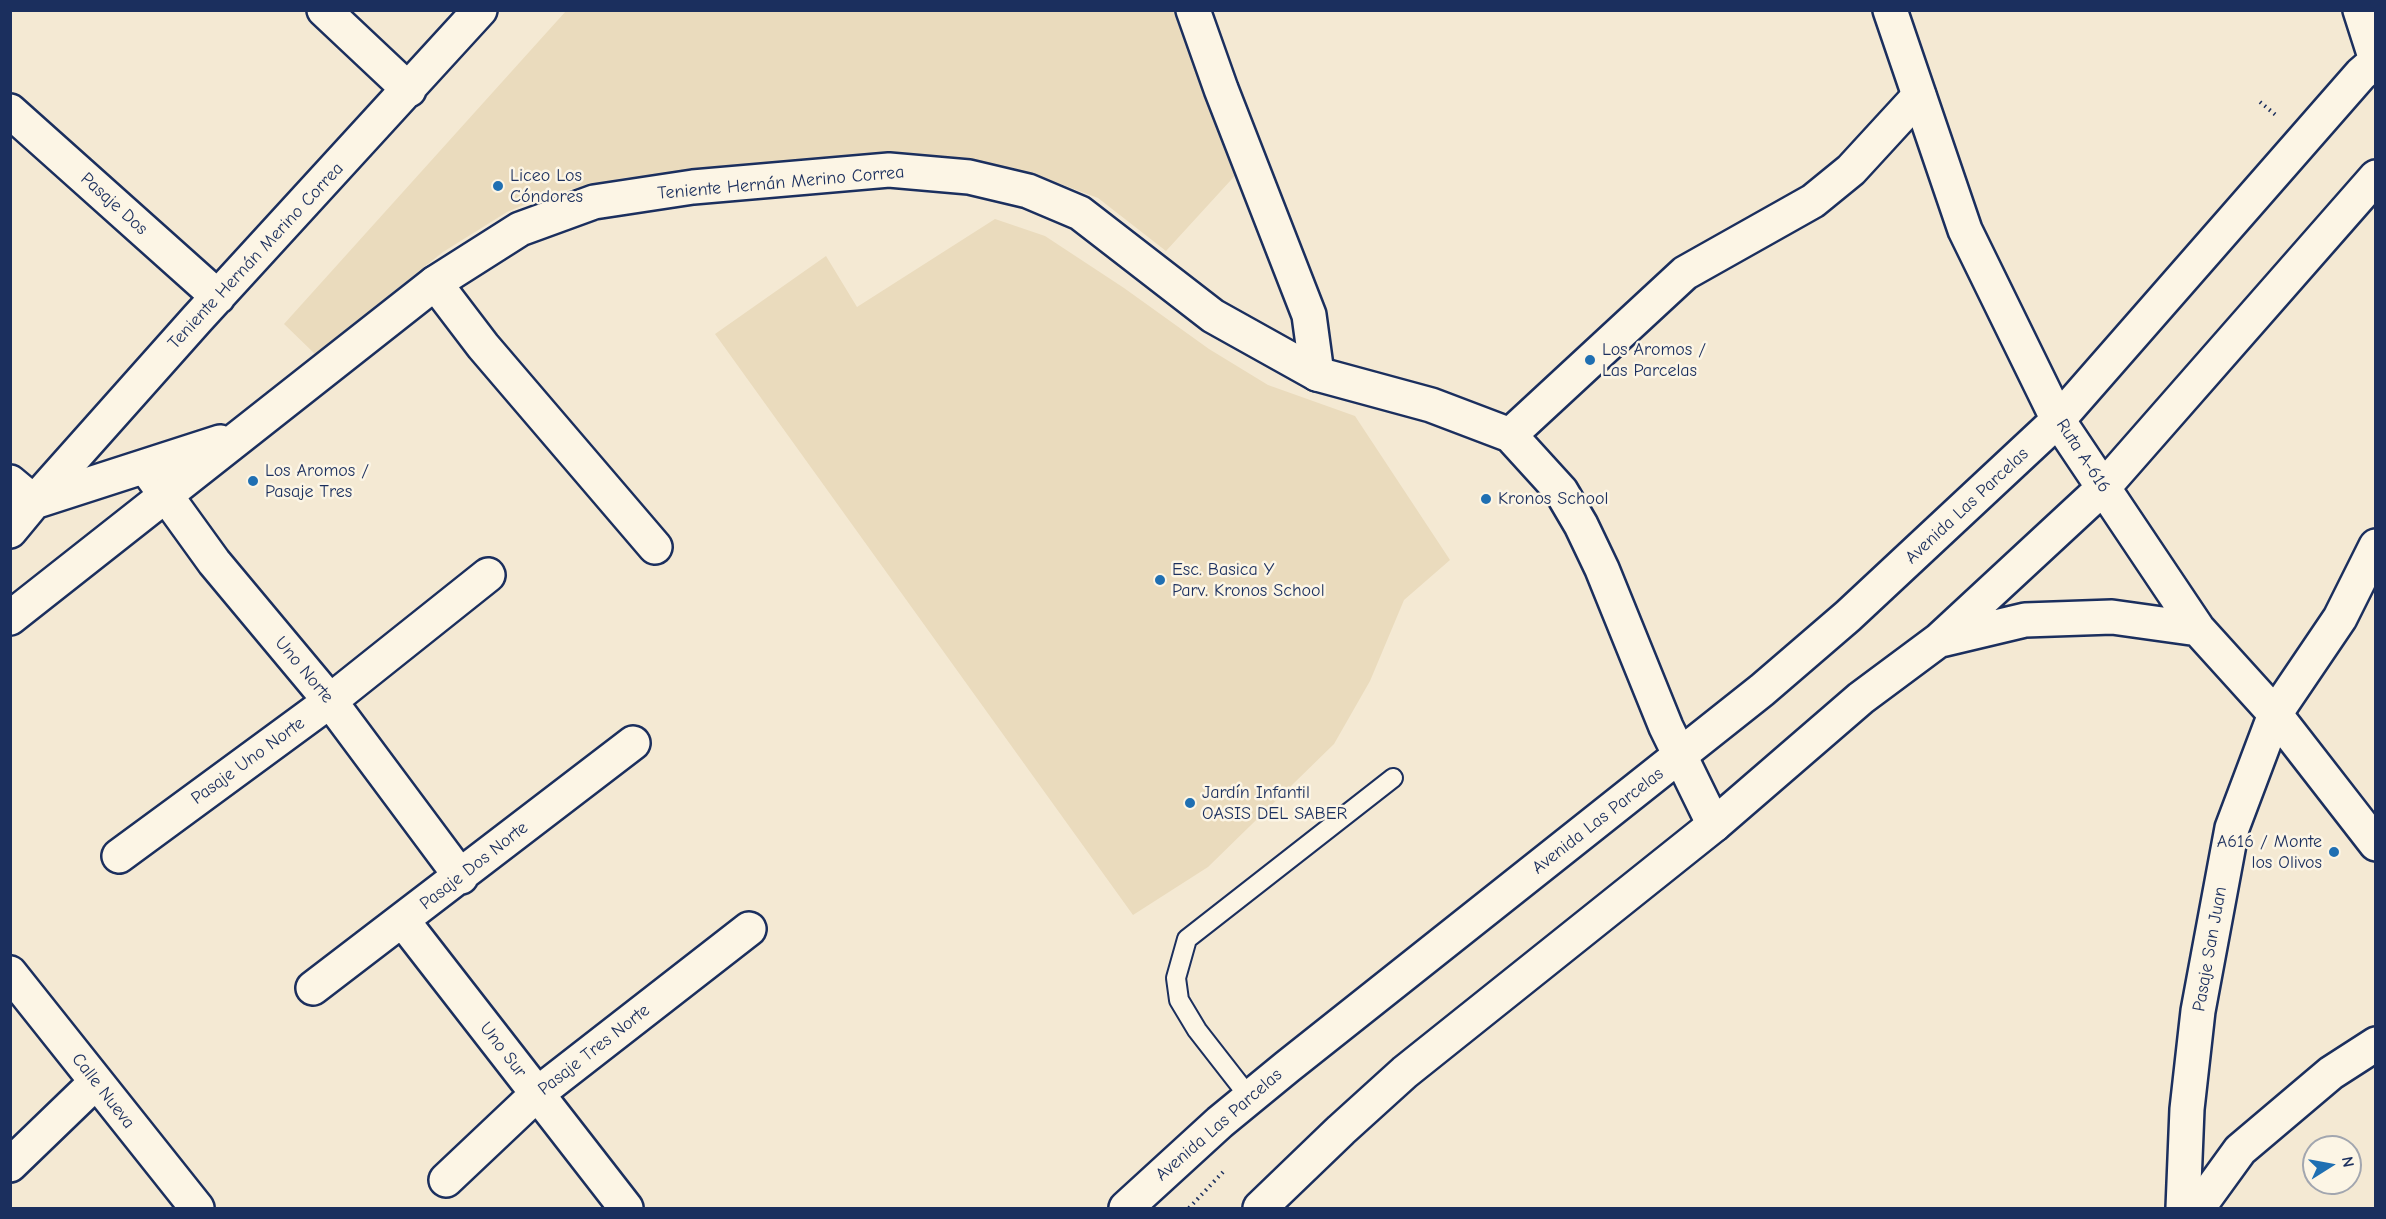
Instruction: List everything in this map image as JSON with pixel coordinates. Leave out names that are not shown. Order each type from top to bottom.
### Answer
[{"type":"street","points":[[324,10],[409,90]]},
{"type":"street","name":"Teniente Hernán Merino Correa","points":[[10,531],[22,492],[218,297],[480,10]]},
{"type":"street","points":[[1193,10],[1221,89],[1309,315],[1317,374]]},
{"type":"street","name":"Ruta A-616","points":[[1890,10],[1965,230],[2058,420],[2198,629],[2276,714],[2376,844]]},
{"type":"street","points":[[2360,10],[2376,61]]},
{"type":"street","name":"Avenida Las Parcelas","points":[[1126,1209],[1250,1098],[1679,758],[1848,616],[2058,420],[2354,82],[2376,61]]},
{"type":"street","points":[[1714,825],[1679,758],[1581,525],[1562,491],[1510,435],[1685,273],[1813,201],[1851,170],[1919,96]]},
{"type":"street","name":"Pasaje Dos","points":[[10,111],[218,297]]},
{"type":"street","name":"Teniente Hernán Merino Correa","points":[[10,618],[435,283],[520,229],[594,202],[693,187],[889,170],[969,177],[1028,190],[1080,213],[1212,316],[1317,374],[1431,405],[1510,435]]},
{"type":"street","points":[[1260,1209],[1405,1072],[1714,825],[1862,698],[1939,640],[2103,488],[2356,197],[2376,177]]},
{"type":"street","points":[[435,283],[483,346],[655,547]]},
{"type":"street","name":"Teniente Hernán Merino Correa","points":[[22,492],[145,466],[244,434]]},
{"type":"street","name":"Uno Norte","points":[[145,466],[214,562],[330,701],[461,877]]},
{"type":"street","name":"Pasaje San Juan","points":[[2183,1209],[2187,1109],[2198,1011],[2232,828],[2276,714],[2340,618],[2376,546]]},
{"type":"street","name":"Pasaje Uno Norte","points":[[119,856],[330,701],[488,575]]},
{"type":"street","points":[[1939,640],[2025,620],[2112,616],[2198,629]]},
{"type":"street","name":"Pasaje Dos Norte","points":[[314,988],[633,743]]},
{"type":"street","name":"Uno Sur","points":[[403,921],[626,1209]]},
{"type":"street","name":"Pasaje Tres Norte","points":[[446,1180],[537,1094],[749,928]]},
{"type":"street","name":"Calle Nueva","points":[[10,973],[196,1209]]},
{"type":"street","points":[[2198,1209],[2240,1150],[2331,1073],[2376,1044]]},
{"type":"street","points":[[10,1165],[96,1082]]},
{"type":"lane","points":[[1250,1098],[1197,1030],[1179,1000],[1176,978],[1187,939],[1393,778]]},
{"type":"shaded area","name":"Liceo Los Cóndores","points":[[566,11],[1203,11],[1252,157],[1166,251],[1098,198],[1028,172],[968,158],[892,153],[623,178],[552,193],[507,212],[443,252],[315,354],[284,324]]},
{"type":"shaded area","name":"Esc. Basica Y Parv. Kronos School","points":[[995,219],[1045,236],[1124,288],[1209,349],[1268,385],[1355,416],[1450,560],[1404,600],[1370,681],[1334,744],[1208,867],[1133,915],[715,334],[826,256],[857,307]]},
{"type":"place","name":"Liceo Los Cóndores","points":[[498,186]]},
{"type":"place","name":"Los Aromos / Las Parcelas","points":[[1590,360]]},
{"type":"place","name":"Los Aromos / Pasaje Tres","points":[[253,481]]},
{"type":"place","name":"Kronos School","points":[[1486,499]]},
{"type":"place","name":"Esc. Basica Y Parv. Kronos School","points":[[1160,580]]},
{"type":"place","name":"Jardín Infantil OASIS DEL SABER","points":[[1190,803]]},
{"type":"place","name":"A616 / Monte los Olivos","points":[[2334,852]]}]
